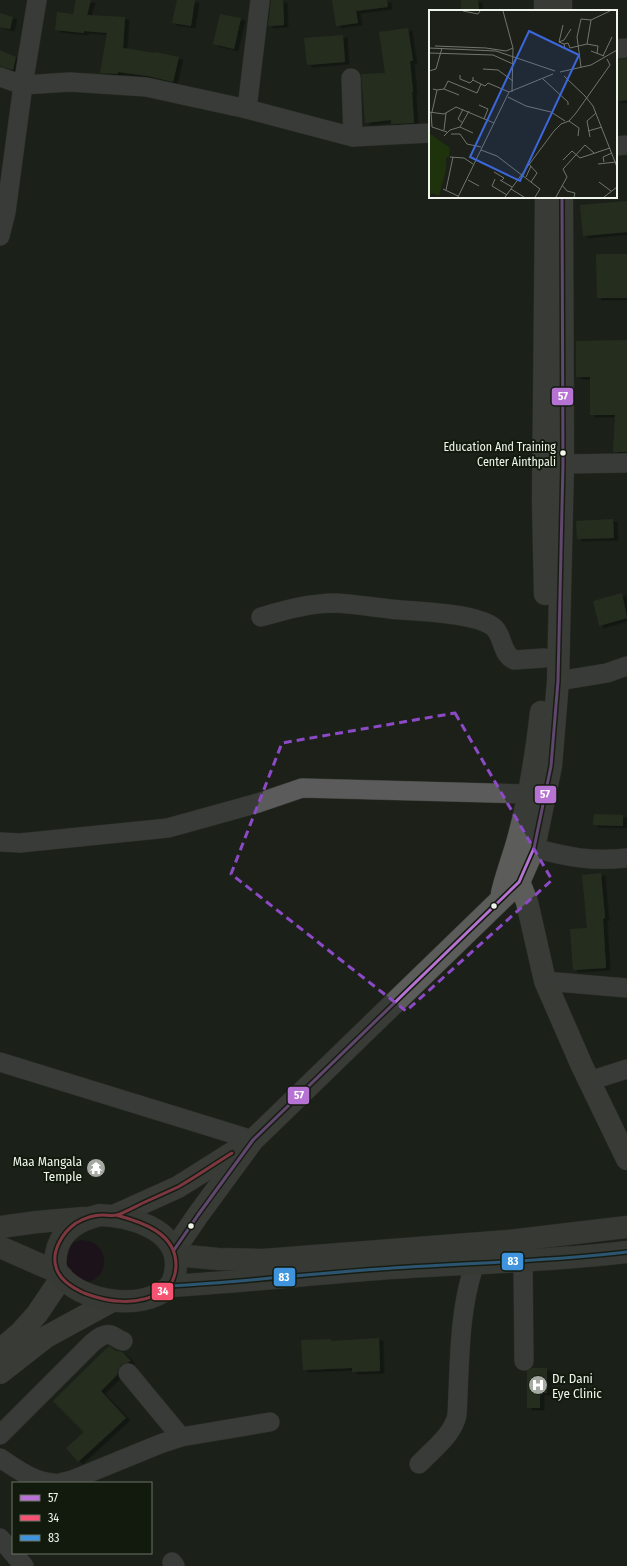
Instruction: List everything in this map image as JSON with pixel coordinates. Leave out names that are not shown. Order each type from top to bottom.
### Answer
[{"type":"highway","points":[[0,1228],[37,1222],[87,1218],[100,1215],[116,1215],[133,1219],[160,1234],[171,1245],[175,1253],[176,1270],[170,1286]]},
{"type":"highway","points":[[87,1218],[76,1223],[65,1232],[57,1248],[54,1262],[60,1275],[65,1281],[81,1291],[112,1301],[145,1299],[156,1295],[170,1286],[216,1284],[378,1269],[583,1257],[627,1252]]},
{"type":"highway","points":[[175,1253],[218,1259],[263,1260],[508,1241],[627,1227]]},
{"type":"highway","points":[[0,1247],[60,1275]]},
{"type":"main road","points":[[175,1253],[198,1215],[253,1140],[519,882],[534,848],[551,766],[558,681],[546,198]]},
{"type":"main road","points":[[500,900],[517,842],[528,794],[538,740],[544,684],[562,198]]},
{"type":"main road","points":[[510,862],[528,902],[545,980],[589,1080],[626,1157]]},
{"type":"main road","points":[[116,1215],[178,1187],[253,1140]]},
{"type":"main road","points":[[0,1350],[21,1332],[37,1314],[60,1275]]},
{"type":"main road","points":[[0,1373],[46,1337],[112,1301]]},
{"type":"street","points":[[0,236],[37,0]]},
{"type":"street","points":[[247,109],[260,0]]},
{"type":"street","points":[[617,49],[627,48]]},
{"type":"street","points":[[0,77],[23,85],[70,82],[146,87],[247,109],[353,137],[429,133]]},
{"type":"street","points":[[352,78],[353,137]]},
{"type":"street","points":[[617,146],[627,145]]},
{"type":"street","points":[[553,462],[627,463]]},
{"type":"street","points":[[261,617],[295,607],[336,603],[470,617],[493,627],[500,638],[506,655],[510,658],[514,660],[544,658]]},
{"type":"street","points":[[558,681],[607,673],[627,666]]},
{"type":"street","points":[[0,842],[20,842],[168,828],[258,803],[302,788],[528,794]]},
{"type":"street","points":[[534,848],[568,857],[595,860],[627,858]]},
{"type":"street","points":[[545,980],[627,988]]},
{"type":"street","points":[[0,1062],[253,1140]]},
{"type":"street","points":[[589,1080],[627,1069]]},
{"type":"street","points":[[523,1261],[524,1361]]},
{"type":"street","points":[[419,1464],[452,1430],[456,1423],[463,1306],[467,1286],[475,1263]]},
{"type":"street","points":[[0,1434],[98,1337],[112,1335],[123,1341]]},
{"type":"street","points":[[128,1373],[181,1438]]},
{"type":"street","points":[[64,1482],[160,1444],[181,1438],[270,1422]]},
{"type":"street","points":[[0,1458],[32,1478],[42,1482]]},
{"type":"street","points":[[0,1538],[12,1552]]},
{"type":"street","points":[[14,1554],[24,1566]]},
{"type":"highlighted area","points":[[455,713],[552,880],[406,1011],[231,874],[282,743]]},
{"type":"shaded area","points":[[81,1240],[92,1242],[99,1247],[103,1254],[103,1269],[99,1276],[92,1281],[82,1282],[65,1273],[68,1246]]},
{"type":"building","points":[[76,0],[91,0],[87,15],[125,17],[123,48],[156,52],[179,57],[173,82],[148,76],[118,72],[118,74],[100,73],[107,33],[84,31],[84,33],[55,30],[57,12],[73,14]]},
{"type":"building","points":[[177,0],[195,0],[191,26],[172,23]]},
{"type":"building","points":[[271,0],[283,0],[284,25],[268,26]]},
{"type":"building","points":[[332,0],[387,0],[388,7],[356,11],[358,23],[336,26]]},
{"type":"building","points":[[461,0],[478,0],[479,10],[461,10]]},
{"type":"building","points":[[0,13],[13,17],[10,29],[0,27]]},
{"type":"building","points":[[220,14],[241,18],[234,49],[213,44]]},
{"type":"building","points":[[408,28],[413,61],[410,61],[414,123],[391,124],[391,120],[365,123],[361,74],[385,73],[379,32]]},
{"type":"building","points":[[343,35],[345,62],[307,65],[304,38]]},
{"type":"building","points":[[0,50],[16,57],[13,70],[0,66]]},
{"type":"building","points":[[627,59],[627,100],[617,101],[617,60]]},
{"type":"building","points":[[627,201],[627,232],[583,236],[580,205]]},
{"type":"building","points":[[596,254],[627,254],[627,298],[597,298]]},
{"type":"building","points":[[627,340],[627,452],[613,452],[615,415],[590,415],[590,377],[576,377],[576,341]]},
{"type":"building","points":[[613,519],[614,538],[577,539],[576,521]]},
{"type":"building","points":[[622,593],[627,618],[599,626],[593,601]]},
{"type":"building","points":[[594,814],[623,815],[623,826],[593,825]]},
{"type":"building","points":[[601,873],[605,918],[603,919],[606,968],[573,970],[570,929],[587,928],[582,875]]},
{"type":"building","points":[[379,1338],[380,1371],[352,1372],[352,1368],[303,1370],[301,1340],[331,1339],[331,1341]]},
{"type":"building","points":[[109,1346],[122,1352],[131,1361],[121,1365],[117,1375],[101,1391],[126,1418],[78,1462],[66,1448],[84,1432],[53,1401]]},
{"type":"building","points":[[532,1368],[547,1368],[547,1393],[540,1393],[540,1408],[527,1408],[527,1371]]},
{"type":"transit line","name":"57","points":[[174,1250],[253,1140],[519,882],[534,848],[551,766],[558,681],[563,464],[562,198]]},
{"type":"transit line","name":"34","points":[[116,1215],[126,1218],[136,1221],[146,1225],[164,1237],[170,1245],[174,1254],[176,1265],[174,1278],[169,1286],[154,1296],[134,1301],[114,1301],[75,1289],[63,1279],[56,1267],[55,1255],[59,1242],[67,1231],[76,1223],[96,1216],[102,1215],[115,1215],[117,1215],[142,1204],[178,1187],[232,1153]]},
{"type":"transit line","name":"83","points":[[170,1286],[379,1269],[534,1260],[627,1252]]},
{"type":"place","name":"Education And Training Center Ainthpali","points":[[563,453]]},
{"type":"place","name":"Maa Mangala Temple","points":[[96,1168]]},
{"type":"place","name":"Dr. Dani Eye Clinic","points":[[538,1385]]}]
